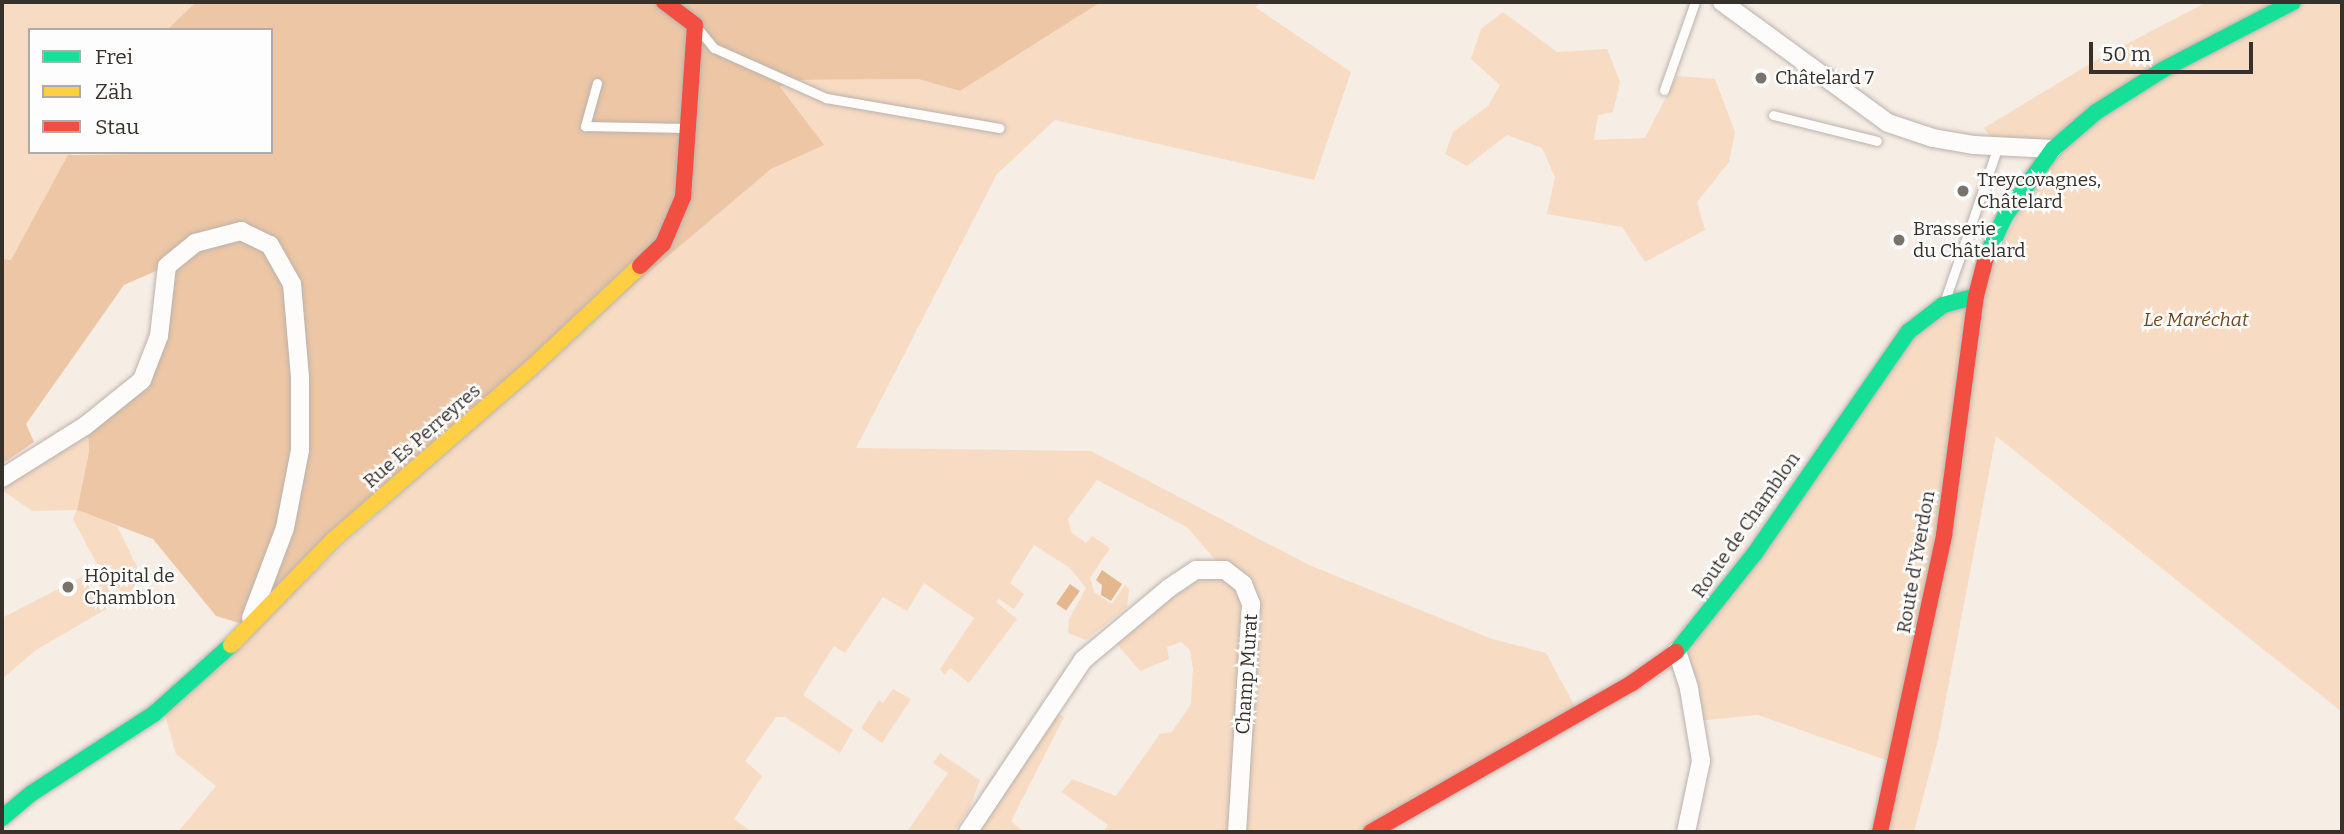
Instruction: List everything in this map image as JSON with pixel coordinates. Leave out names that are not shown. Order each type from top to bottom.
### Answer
[{"type":"street","points":[[664,2],[695,25]]},
{"type":"street","points":[[1722,2],[1888,123],[1933,138],[2053,149]]},
{"type":"street","points":[[1976,296],[1989,251],[2004,216],[2053,149],[2096,112],[2153,76],[2293,2]]},
{"type":"street","name":"Rue Es Perreyres","points":[[2,818],[155,713],[210,667],[332,541],[531,368],[663,244],[683,197],[695,25]]},
{"type":"street","points":[[2,478],[85,426],[142,380],[159,336],[167,266],[195,243],[241,231],[270,245],[292,284],[300,378],[300,450],[285,528],[248,625]]},
{"type":"street","name":"Route de Chamblon","points":[[1371,832],[1632,683],[1677,650],[1755,553],[1908,332],[1943,304],[1976,296]]},
{"type":"street","name":"Route d'Yverdon","points":[[1880,832],[1942,548],[1976,296]]},
{"type":"street","name":"Champ Murat","points":[[968,832],[1083,660],[1196,570],[1225,570],[1243,584],[1251,604],[1237,832]]},
{"type":"street","points":[[1677,650],[1689,689],[1701,761],[1686,832]]},
{"type":"lane","points":[[1664,90],[1695,2]]},
{"type":"lane","points":[[695,25],[714,48],[826,98],[999,128]]},
{"type":"lane","points":[[597,83],[585,126],[688,128]]},
{"type":"lane","points":[[1773,115],[1877,141]]},
{"type":"lane","points":[[1943,304],[1998,146]]},
{"type":"green space","points":[[2,2],[196,2],[169,28],[28,28],[28,154],[72,154],[11,260],[2,259]]},
{"type":"green space","points":[[1101,2],[1262,2],[1255,7],[1351,72],[1314,180],[1055,120],[997,174],[856,448],[1091,451],[1309,565],[1492,639],[1546,653],[1579,714],[1371,832],[1104,832],[1108,825],[1062,792],[1072,779],[1116,796],[1160,734],[1172,732],[1191,704],[1193,669],[1190,650],[1181,642],[1167,647],[1169,659],[1140,671],[1110,636],[1169,588],[1224,570],[1187,527],[1097,480],[1068,519],[1071,532],[1086,543],[1092,536],[1110,548],[1090,578],[1094,592],[1112,604],[1125,585],[1129,589],[1127,607],[1086,640],[1068,633],[1069,619],[1086,588],[1070,568],[1034,545],[1010,583],[1024,594],[1014,609],[999,599],[996,602],[1017,619],[969,683],[950,668],[945,675],[940,669],[974,618],[924,583],[907,611],[883,597],[845,653],[834,646],[803,695],[853,730],[840,753],[785,717],[776,717],[745,761],[762,776],[734,819],[752,832],[178,832],[216,786],[176,754],[164,711],[538,366],[771,169],[823,145],[780,88],[793,80],[918,79],[960,91]]},
{"type":"green space","name":"Le Maréchat","points":[[2207,2],[2342,2],[2342,712],[1996,436],[1938,740],[1914,832],[1880,832],[1897,764],[1758,715],[1696,721],[1677,651],[1908,332],[1976,296],[2052,149],[1998,146],[1984,128],[2098,59]]},
{"type":"green space","points":[[1503,12],[1557,52],[1607,49],[1620,82],[1613,112],[1598,115],[1594,140],[1645,138],[1677,76],[1715,79],[1735,132],[1729,162],[1697,202],[1705,230],[1645,262],[1622,227],[1547,214],[1555,177],[1542,148],[1507,135],[1467,166],[1445,154],[1453,132],[1488,106],[1500,85],[1471,59],[1481,29]]},
{"type":"green space","points":[[88,426],[89,452],[77,510],[32,511],[2,490],[2,480]]},
{"type":"green space","points":[[77,510],[117,526],[142,577],[125,598],[36,650],[2,679],[2,618],[99,568],[73,519]]},
{"type":"green space","points":[[893,689],[911,699],[882,743],[861,728],[879,700],[883,703]]},
{"type":"green space","points":[[1048,707],[1064,717],[1011,821],[1024,832],[969,832]]},
{"type":"green space","points":[[940,753],[980,780],[969,810],[953,832],[907,832],[948,773],[933,763]]},
{"type":"shaded area","points":[[196,2],[1101,2],[960,91],[918,79],[793,80],[780,87],[824,145],[771,169],[538,366],[246,625],[216,616],[153,539],[77,510],[89,452],[88,426],[143,381],[167,266],[124,285],[26,424],[34,442],[2,464],[2,259],[11,260],[68,155],[273,154],[273,28],[169,28]]},
{"type":"shaded area","points":[[1102,570],[1122,584],[1111,601],[1101,595],[1102,585],[1096,580]]},
{"type":"shaded area","points":[[1070,584],[1080,591],[1066,611],[1056,604]]},
{"type":"traffic: fast","points":[[1986,257],[2005,216],[2053,149],[2096,112],[2164,69],[2293,2]]},
{"type":"traffic: fast","points":[[1676,652],[1755,553],[1908,332],[1943,305],[1976,296]]},
{"type":"traffic: fast","points":[[2,818],[32,793],[155,713],[231,645]]},
{"type":"traffic: slow","points":[[231,645],[332,541],[531,368],[640,266]]},
{"type":"traffic: jam","points":[[640,266],[663,244],[683,197],[695,25],[664,2]]},
{"type":"traffic: jam","points":[[1880,832],[1944,535],[1976,296],[1986,257]]},
{"type":"traffic: jam","points":[[1371,832],[1632,683],[1676,652]]},
{"type":"place","name":"Châtelard 7","points":[[1761,78]]},
{"type":"place","name":"Treycovagnes, Châtelard","points":[[1963,191]]},
{"type":"place","name":"Brasserie du Châtelard","points":[[1899,240]]},
{"type":"place","name":"Hôpital de Chamblon","points":[[68,587]]}]
